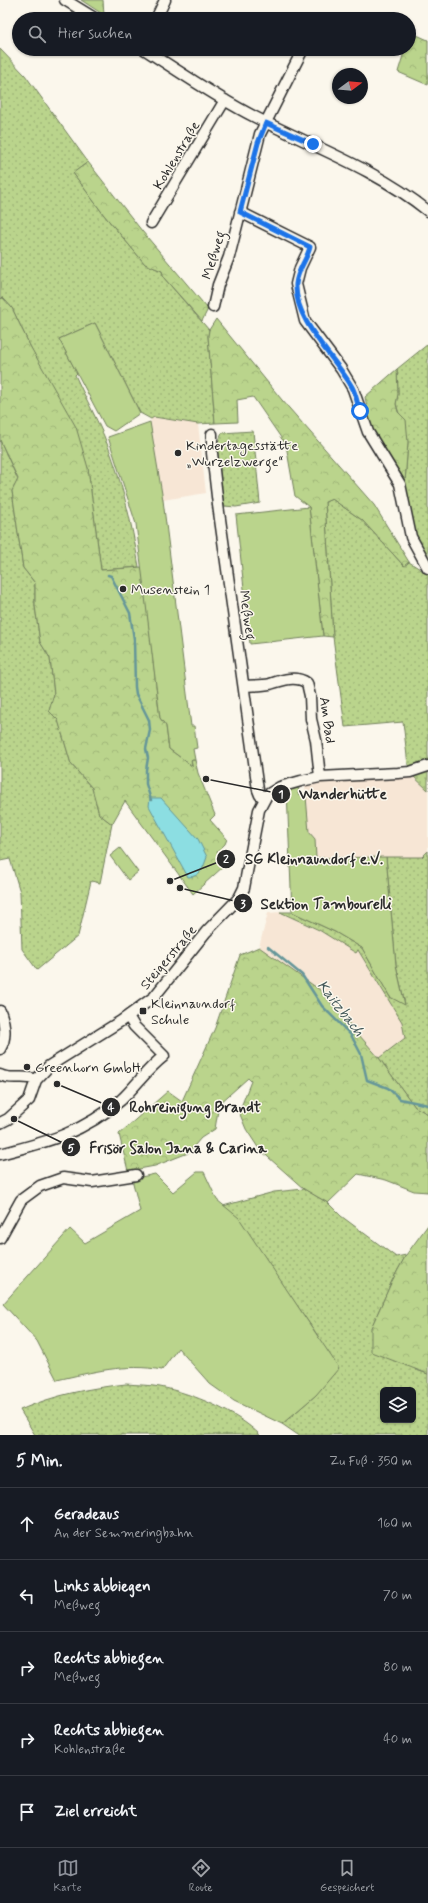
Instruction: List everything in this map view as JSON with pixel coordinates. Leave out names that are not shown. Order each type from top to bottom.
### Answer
[{"type":"street","points":[[65,0],[85,12]]},
{"type":"street","points":[[159,12],[165,0]]},
{"type":"street","points":[[156,56],[225,100],[266,123],[338,155],[385,182],[428,212]]},
{"type":"street","name":"Meßweg","points":[[213,307],[258,143],[266,123],[300,56]]},
{"type":"street","name":"Kohlenstraße","points":[[151,223],[225,100]]},
{"type":"street","points":[[240,212],[310,247],[300,268],[296,284],[305,321],[338,364],[353,389],[368,432],[400,484],[411,537],[428,568]]},
{"type":"street","name":"Meßweg","points":[[212,434],[212,453],[218,505],[258,790],[260,795],[264,798]]},
{"type":"street","name":"Am Bad","points":[[244,686],[270,684],[293,678],[307,683],[320,777]]},
{"type":"street","points":[[264,798],[271,792],[289,784],[320,777],[410,772],[428,766]]},
{"type":"street","name":"Steigerstraße","points":[[0,1123],[8,1119],[29,1100],[36,1080],[49,1066],[128,1016],[154,997],[206,932],[239,898],[245,883],[260,810],[264,798]]},
{"type":"street","points":[[0,1011],[4,1021],[5,1032],[3,1045],[0,1049]]},
{"type":"street","points":[[0,1154],[58,1139],[94,1121],[134,1087],[153,1065],[164,1056],[134,1026],[128,1016]]},
{"type":"street","points":[[0,1075],[7,1078],[30,1077],[36,1080]]},
{"type":"street","points":[[0,1238],[21,1200],[40,1186],[63,1178],[92,1182],[136,1175]]},
{"type":"shaded area","name":"Kindertagesstätte „Wurzelzwerge“","points":[[154,417],[198,424],[206,493],[163,500],[150,422]]},
{"type":"shaded area","points":[[412,775],[428,790],[428,851],[422,857],[316,858],[315,839],[309,832],[305,785],[326,781]]},
{"type":"shaded area","points":[[280,912],[322,932],[356,952],[358,950],[402,1022],[405,1038],[379,1058],[320,990],[259,947],[268,913]]},
{"type":"green space","points":[[81,0],[103,0],[104,12],[99,12]]},
{"type":"green space","points":[[416,35],[428,40],[428,85],[398,72],[403,56],[416,56]]},
{"type":"green space","points":[[0,49],[25,75],[88,162],[73,173],[104,215],[145,264],[162,271],[164,278],[209,330],[208,336],[215,423],[198,424],[154,417],[151,419],[140,413],[95,323],[59,339],[77,373],[75,375],[101,428],[116,468],[133,534],[139,567],[101,570],[88,468],[12,308],[3,298],[0,299]]},
{"type":"green space","points":[[88,162],[142,231],[208,309],[202,321],[164,278],[162,271],[145,264],[104,215],[73,173]]},
{"type":"green space","points":[[3,298],[12,308],[30,346],[76,427],[88,468],[101,570],[142,567],[160,718],[166,726],[169,749],[192,766],[191,760],[195,760],[198,773],[215,815],[210,820],[227,839],[225,844],[217,852],[224,866],[193,894],[125,801],[112,824],[99,814],[92,788],[71,764],[58,720],[49,711],[54,694],[50,658],[40,642],[35,606],[35,583],[23,568],[12,491],[18,479],[0,440],[0,299]]},
{"type":"green space","points":[[216,319],[282,400],[374,505],[409,562],[404,566],[362,520],[332,499],[325,502],[333,637],[323,636],[309,507],[295,496],[286,445],[253,397],[237,400],[238,422],[215,423],[208,336],[209,330]]},
{"type":"green space","points":[[95,323],[140,413],[114,431],[105,426],[59,339]]},
{"type":"green space","points":[[428,344],[428,563],[415,540],[406,502],[405,482],[408,442],[396,404],[398,394],[397,369]]},
{"type":"green space","points":[[397,369],[398,394],[396,404],[398,412],[406,420],[408,442],[405,482],[401,482],[372,431],[365,397]]},
{"type":"green space","points":[[150,422],[163,500],[191,726],[194,726],[197,748],[193,749],[195,760],[191,760],[192,766],[169,749],[166,726],[160,718],[136,524],[108,437]]},
{"type":"green space","points":[[253,431],[260,503],[236,507],[224,506],[217,454],[214,453],[222,433]]},
{"type":"green space","points":[[0,440],[18,480],[12,491],[23,568],[35,583],[35,606],[40,642],[50,658],[54,694],[49,711],[58,719],[71,764],[92,788],[99,814],[112,824],[100,883],[91,881],[78,936],[37,970],[22,949],[20,892],[10,859],[0,861]]},
{"type":"green space","points":[[332,499],[362,520],[404,566],[409,562],[428,574],[428,790],[412,775],[408,765],[403,722],[345,727],[333,637],[325,502]]},
{"type":"green space","points":[[309,507],[323,636],[250,644],[236,515]]},
{"type":"green space","points":[[299,787],[298,794],[306,796],[309,832],[315,839],[316,858],[386,857],[396,965],[405,1005],[390,997],[362,948],[335,932],[292,912],[287,791]]},
{"type":"green space","points":[[120,848],[138,872],[128,880],[110,856]]},
{"type":"green space","points":[[428,851],[428,1114],[415,1107],[379,1058],[405,1038],[402,1022],[358,950],[356,953],[319,930],[280,912],[292,912],[335,932],[362,948],[390,997],[405,1004],[396,965],[386,857],[422,857]]},
{"type":"green space","points":[[259,947],[320,990],[379,1058],[415,1107],[428,1114],[428,1192],[414,1191],[386,1180],[358,1174],[328,1203],[304,1189],[259,1149],[246,1129],[239,1112],[251,1081],[248,1078],[219,1104],[215,1129],[201,1138],[188,1153],[155,1166],[128,1171],[119,1134],[168,1091],[182,1101],[215,1028],[240,955]]},
{"type":"green space","points":[[197,1172],[204,1172],[217,1200],[239,1218],[339,1368],[316,1395],[282,1424],[234,1401],[210,1384],[178,1348],[162,1370],[135,1367],[109,1369],[57,1380],[37,1341],[3,1304],[70,1229],[85,1243],[140,1211],[132,1179],[155,1174],[173,1192]]},
{"type":"green space","points":[[304,1189],[328,1203],[341,1216],[396,1257],[406,1255],[392,1281],[371,1328],[416,1370],[428,1374],[428,1435],[298,1435],[282,1424],[316,1395],[318,1336],[282,1284],[223,1206],[274,1192]]},
{"type":"green space","points":[[428,1225],[428,1374],[371,1352],[371,1328],[392,1281],[406,1255]]},
{"type":"green space","points":[[126,1384],[160,1387],[200,1399],[227,1411],[260,1435],[35,1435],[20,1410],[46,1400],[72,1393]]},
{"type":"water","points":[[150,798],[161,798],[198,839],[207,857],[199,874],[188,877],[149,806]]},
{"type":"waterway","name":"Kaitzbach","points":[[108,575],[111,576],[130,613],[134,639],[136,694],[149,720],[150,730],[146,749],[148,758],[146,784],[151,800]]},
{"type":"waterway","name":"Kaitzbach","points":[[268,947],[302,975],[322,1006],[351,1035],[361,1054],[367,1080],[388,1088],[400,1099],[428,1105]]},
{"type":"place","name":"Kindertagesstätte „Wurzelzwerge“","points":[[178,453]]},
{"type":"place","name":"Musenstein 1","points":[[123,589]]},
{"type":"place","name":"Wanderhütte","points":[[206,779]]},
{"type":"place","name":"SG Kleinnaundorf e.V.","points":[[170,881]]},
{"type":"place","name":"Sektion Tambourelli","points":[[180,888]]},
{"type":"place","name":"Kleinnaundorf Schule","points":[[143,1011]]},
{"type":"place","name":"Greenhorn GmbH","points":[[27,1067]]},
{"type":"place","name":"Rohreinigung Brandt","points":[[57,1084]]},
{"type":"place","name":"Frisör Salon Jana & Carina","points":[[14,1119]]},
{"type":"route","points":[[313,144],[266,123],[260,134],[240,212],[308,244],[310,247],[300,268],[296,284],[299,302],[305,321],[353,389],[360,411]]}]
